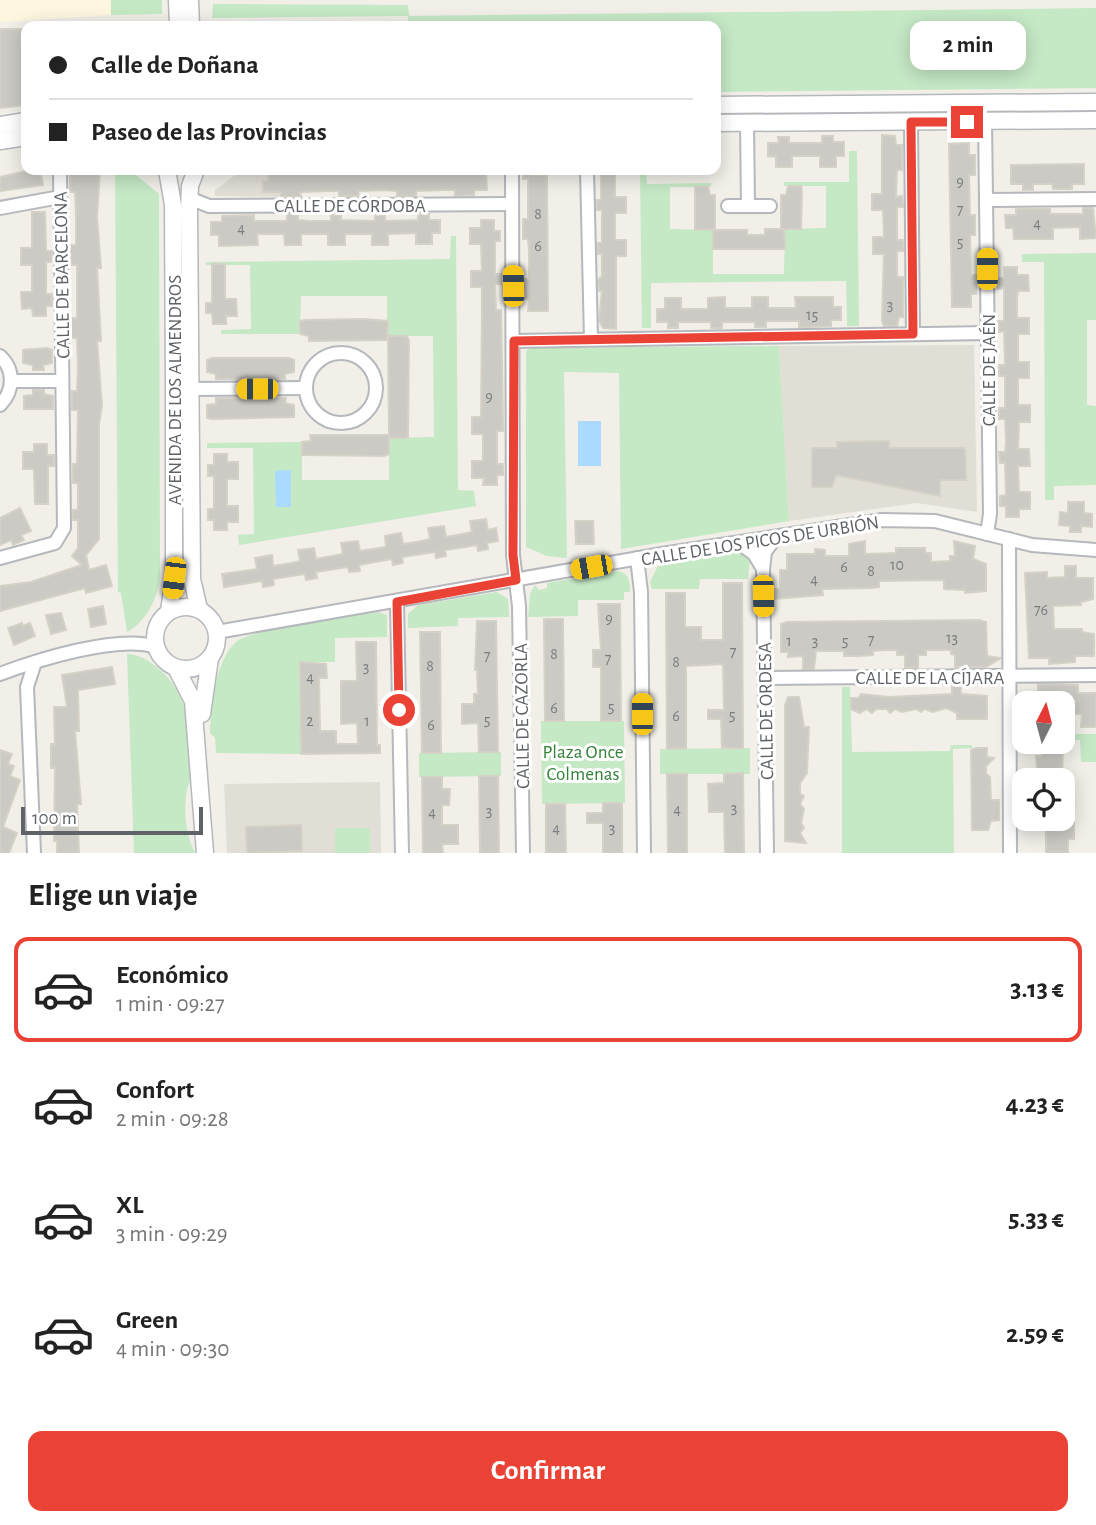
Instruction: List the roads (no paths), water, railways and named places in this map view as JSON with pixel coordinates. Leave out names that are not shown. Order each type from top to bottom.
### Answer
[{"type":"street","points":[[177,0],[178,21]]},
{"type":"street","points":[[190,0],[191,21]]},
{"type":"street","points":[[721,105],[1096,102]]},
{"type":"street","points":[[721,123],[1096,120]]},
{"type":"street","name":"CALLE DE JAÉN","points":[[985,121],[990,514],[987,534]]},
{"type":"street","points":[[0,125],[21,122]]},
{"type":"street","points":[[747,122],[748,206]]},
{"type":"street","points":[[911,122],[913,334]]},
{"type":"street","points":[[0,141],[21,138]]},
{"type":"street","name":"CALLE DE BARCELONA","points":[[0,558],[54,543],[64,528],[60,175]]},
{"type":"street","name":"AVENIDA DE LOS ALMENDROS","points":[[168,175],[173,205],[174,376],[174,578],[169,611]]},
{"type":"street","name":"AVENIDA DE LOS ALMENDROS","points":[[195,175],[189,198],[190,389],[192,579],[199,609]]},
{"type":"street","name":"CALLE DE CAZORLA","points":[[512,175],[513,555],[519,606],[523,853]]},
{"type":"street","points":[[587,175],[590,340]]},
{"type":"street","points":[[0,208],[60,197]]},
{"type":"street","name":"CALLE DE CÓRDOBA","points":[[189,198],[209,206],[512,204]]},
{"type":"street","points":[[986,200],[1096,199]]},
{"type":"street","points":[[728,206],[770,206]]},
{"type":"street","points":[[514,341],[988,332]]},
{"type":"street","points":[[342,353],[353,355],[372,370],[376,393],[366,413],[345,423],[323,418],[314,410],[306,388],[312,369],[320,360],[342,353]]},
{"type":"street","points":[[0,356],[10,370],[11,381],[9,392],[0,405]]},
{"type":"street","name":"CALLE DE BARCELONA","points":[[11,381],[62,381]]},
{"type":"street","name":"AVENIDA DE LOS ALMENDROS","points":[[190,389],[306,388]]},
{"type":"street","name":"CALLE DE LOS PICOS DE URBIÓN","points":[[217,632],[637,558],[882,520],[935,521],[1009,539],[1061,548],[1096,550]]},
{"type":"street","name":"CALLE DE ORDESA","points":[[767,853],[762,569],[765,552],[776,537]]},
{"type":"street","points":[[1009,539],[1010,853]]},
{"type":"street","points":[[739,542],[754,554],[762,569]]},
{"type":"street","points":[[637,558],[641,593],[644,853]]},
{"type":"street","points":[[397,602],[402,853]]},
{"type":"street","points":[[201,771],[202,706],[217,632],[208,616],[199,609],[188,607],[169,611],[158,623],[156,647],[166,662],[176,667],[192,669],[210,658]]},
{"type":"street","points":[[0,674],[35,662],[132,642],[156,647]]},
{"type":"street","points":[[34,853],[27,687],[35,662]]},
{"type":"street","points":[[176,667],[194,701],[205,853]]},
{"type":"street","name":"CALLE DE LA CÍJARA","points":[[765,678],[1096,675]]},
{"type":"water","points":[[578,421],[601,421],[601,466],[578,466]]},
{"type":"water","points":[[291,470],[291,507],[276,507],[275,471]]},
{"type":"park label","name":"Plaza Once Colmenas","points":[[583,762]]}]
